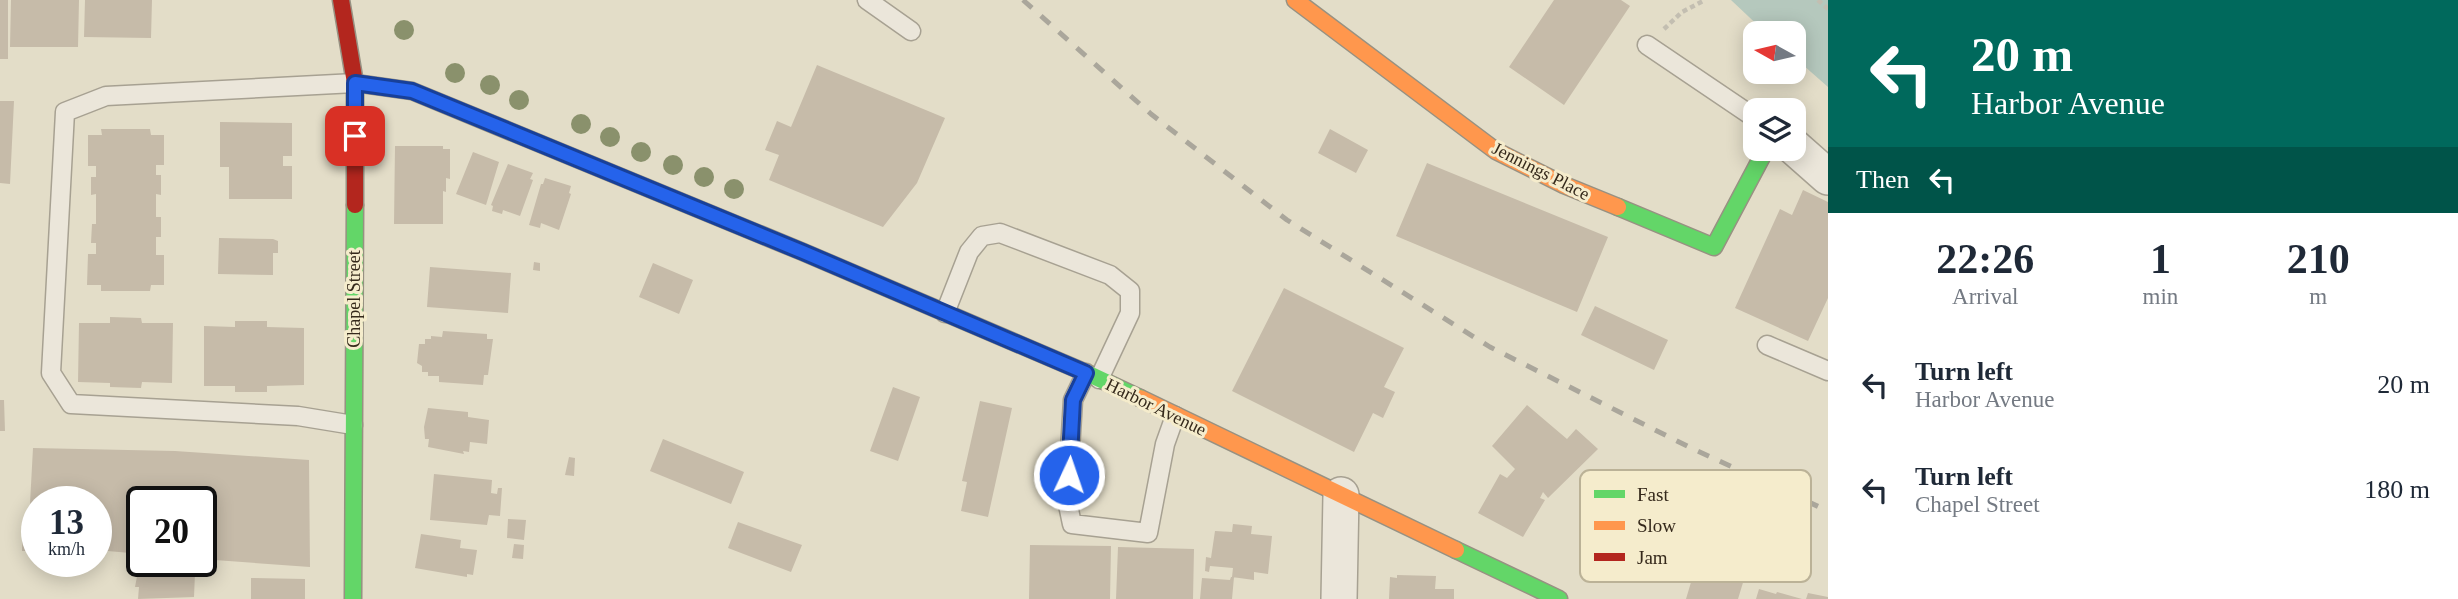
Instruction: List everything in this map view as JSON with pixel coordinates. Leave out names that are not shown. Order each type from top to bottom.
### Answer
[{"type":"main road","name":"Chapel Street","points":[[341,0],[355,83],[353,599]]},
{"type":"main road","name":"Jennings Place","points":[[1294,0],[1496,151],[1564,185],[1714,247],[1760,161]]},
{"type":"main road","name":"Harbor Avenue","points":[[355,83],[412,91],[803,252],[1092,376],[1559,599]]},
{"type":"street","points":[[1806,158],[1828,177]]},
{"type":"street","points":[[1339,599],[1340,495]]},
{"type":"lane","points":[[867,0],[911,31]]},
{"type":"lane","points":[[1647,45],[1743,110]]},
{"type":"lane","points":[[353,425],[298,416],[71,404],[51,373],[65,112],[106,96],[355,83]]},
{"type":"lane","points":[[945,313],[969,252],[982,236],[1000,233],[1110,275],[1130,291],[1130,313],[1092,376],[1073,400],[1067,500],[1072,524],[1148,533],[1165,443],[1175,416]]},
{"type":"lane","points":[[1766,345],[1828,371]]},
{"type":"path","points":[[1682,12],[1705,0]]},
{"type":"path","points":[[1818,0],[1828,9]]},
{"type":"shaded area","points":[[1731,0],[1828,0],[1828,87],[1806,68],[1806,21],[1753,21]]},
{"type":"building","points":[[0,0],[8,0],[8,59],[0,59]]},
{"type":"building","points":[[11,0],[79,0],[78,47],[10,47]]},
{"type":"building","points":[[85,0],[152,0],[151,38],[84,37]]},
{"type":"building","points":[[1554,0],[1621,0],[1630,6],[1564,105],[1509,67]]},
{"type":"building","points":[[817,65],[945,118],[917,183],[883,227],[769,180],[779,155],[765,150],[777,121],[791,127]]},
{"type":"building","points":[[0,101],[14,101],[10,184],[0,183]]},
{"type":"building","points":[[220,122],[292,123],[292,156],[283,156],[283,166],[292,166],[292,199],[229,199],[229,167],[220,167]]},
{"type":"building","points":[[101,129],[150,129],[151,135],[164,135],[164,165],[156,165],[156,175],[161,175],[161,195],[156,194],[156,217],[161,217],[161,237],[156,237],[156,255],[164,255],[164,285],[151,285],[150,291],[101,291],[101,285],[87,285],[88,254],[96,254],[96,243],[91,243],[92,224],[96,224],[96,194],[91,195],[91,177],[96,177],[96,166],[88,166],[88,135],[102,135]]},
{"type":"building","points":[[1330,129],[1368,150],[1356,173],[1318,153]]},
{"type":"building","points":[[395,146],[443,146],[443,149],[450,149],[450,179],[446,178],[446,192],[443,191],[443,224],[394,224]]},
{"type":"building","points":[[473,152],[499,162],[486,205],[456,194]]},
{"type":"building","points":[[1427,163],[1608,237],[1577,312],[1396,236]]},
{"type":"building","points":[[508,164],[533,173],[520,216],[503,210],[502,214],[492,211],[491,205]]},
{"type":"building","points":[[545,178],[571,186],[571,194],[559,230],[541,223],[540,228],[529,225]]},
{"type":"building","points":[[1803,190],[1828,202],[1828,298],[1808,341],[1735,308],[1780,209],[1792,215]]},
{"type":"building","points":[[219,238],[278,241],[278,253],[273,253],[273,275],[218,274]]},
{"type":"building","points":[[534,262],[540,263],[540,271],[533,270]]},
{"type":"building","points":[[653,263],[693,280],[679,314],[639,297]]},
{"type":"building","points":[[430,267],[511,273],[508,313],[427,307]]},
{"type":"building","points":[[1284,288],[1404,348],[1384,387],[1395,392],[1383,418],[1373,413],[1354,452],[1232,391]]},
{"type":"building","points":[[1595,306],[1668,340],[1654,370],[1581,335]]},
{"type":"building","points":[[110,317],[141,318],[142,323],[173,323],[172,383],[142,382],[141,388],[78,382],[79,323],[110,323]]},
{"type":"building","points":[[235,321],[267,321],[267,327],[304,328],[304,385],[267,386],[267,392],[235,392],[235,386],[204,386],[204,326],[235,327]]},
{"type":"building","points":[[443,331],[487,334],[487,339],[493,339],[488,375],[484,375],[483,385],[439,382],[439,376],[428,376],[428,372],[422,372],[422,366],[417,363],[419,344],[425,344],[425,339],[431,339],[431,336],[442,337]]},
{"type":"building","points":[[893,387],[920,397],[898,461],[870,451]]},
{"type":"building","points":[[0,400],[4,400],[5,431],[0,431]]},
{"type":"building","points":[[980,401],[1012,408],[988,517],[961,511],[967,482],[962,481]]},
{"type":"building","points":[[1527,405],[1567,439],[1576,429],[1598,449],[1548,498],[1543,492],[1540,498],[1545,500],[1523,537],[1478,513],[1500,474],[1507,478],[1515,469],[1492,446]]},
{"type":"building","points":[[428,408],[468,412],[468,417],[489,420],[487,444],[470,442],[469,452],[463,451],[464,454],[428,447],[429,439],[425,439],[424,427]]},
{"type":"building","points":[[663,439],[744,472],[731,504],[650,471]]},
{"type":"building","points":[[33,448],[175,451],[309,460],[310,567],[217,560],[217,486],[126,486],[126,553],[112,551],[112,486],[31,486]]},
{"type":"building","points":[[569,457],[575,458],[574,476],[565,475]]},
{"type":"building","points":[[434,474],[492,480],[491,493],[497,494],[498,488],[502,488],[500,516],[489,515],[487,525],[430,520]]},
{"type":"building","points":[[508,519],[526,520],[524,540],[507,538]]},
{"type":"building","points":[[738,522],[802,545],[791,572],[728,548]]},
{"type":"building","points":[[1233,524],[1252,526],[1251,534],[1272,536],[1268,574],[1254,572],[1254,580],[1232,577],[1233,568],[1210,566],[1209,572],[1205,571],[1206,557],[1211,558],[1215,531],[1232,532]]},
{"type":"building","points":[[421,534],[461,540],[460,548],[477,550],[473,575],[467,574],[467,577],[415,568]]},
{"type":"building","points":[[514,544],[524,545],[523,559],[512,558]]},
{"type":"building","points":[[1030,545],[1111,546],[1110,599],[1029,599]]},
{"type":"building","points":[[1118,547],[1194,549],[1193,599],[1116,599]]},
{"type":"building","points":[[1397,575],[1436,576],[1435,589],[1454,589],[1454,599],[1389,599],[1390,577],[1397,578]]},
{"type":"building","points":[[137,577],[195,577],[194,597],[138,599],[139,587],[135,587]]},
{"type":"building","points":[[1234,577],[1232,599],[1200,599],[1202,578],[1230,580]]},
{"type":"building","points":[[251,578],[305,579],[305,599],[251,599]]},
{"type":"building","points":[[1691,582],[1743,582],[1738,599],[1686,599]]},
{"type":"building","points":[[1759,589],[1776,594],[1777,592],[1802,599],[1756,599]]},
{"type":"building","points":[[1808,593],[1828,597],[1828,599],[1806,599]]},
{"type":"railway","points":[[1023,0],[1151,114],[1287,220],[1490,347],[1739,470]]},
{"type":"railway","points":[[1811,503],[1828,511]]},
{"type":"traffic: fast","points":[[355,83],[412,91],[803,252],[1140,398]]},
{"type":"traffic: fast","points":[[1618,207],[1714,247],[1760,161]]},
{"type":"traffic: fast","points":[[353,599],[355,205]]},
{"type":"traffic: fast","points":[[1456,550],[1559,599]]},
{"type":"traffic: slow","points":[[1295,0],[1496,151],[1564,185],[1618,207]]},
{"type":"traffic: slow","points":[[1140,398],[1456,550]]},
{"type":"traffic: jam","points":[[341,0],[355,83],[355,205]]},
{"type":"route","points":[[355,136],[355,83],[412,91],[803,252],[1086,373],[1073,400],[1069,475]]}]
